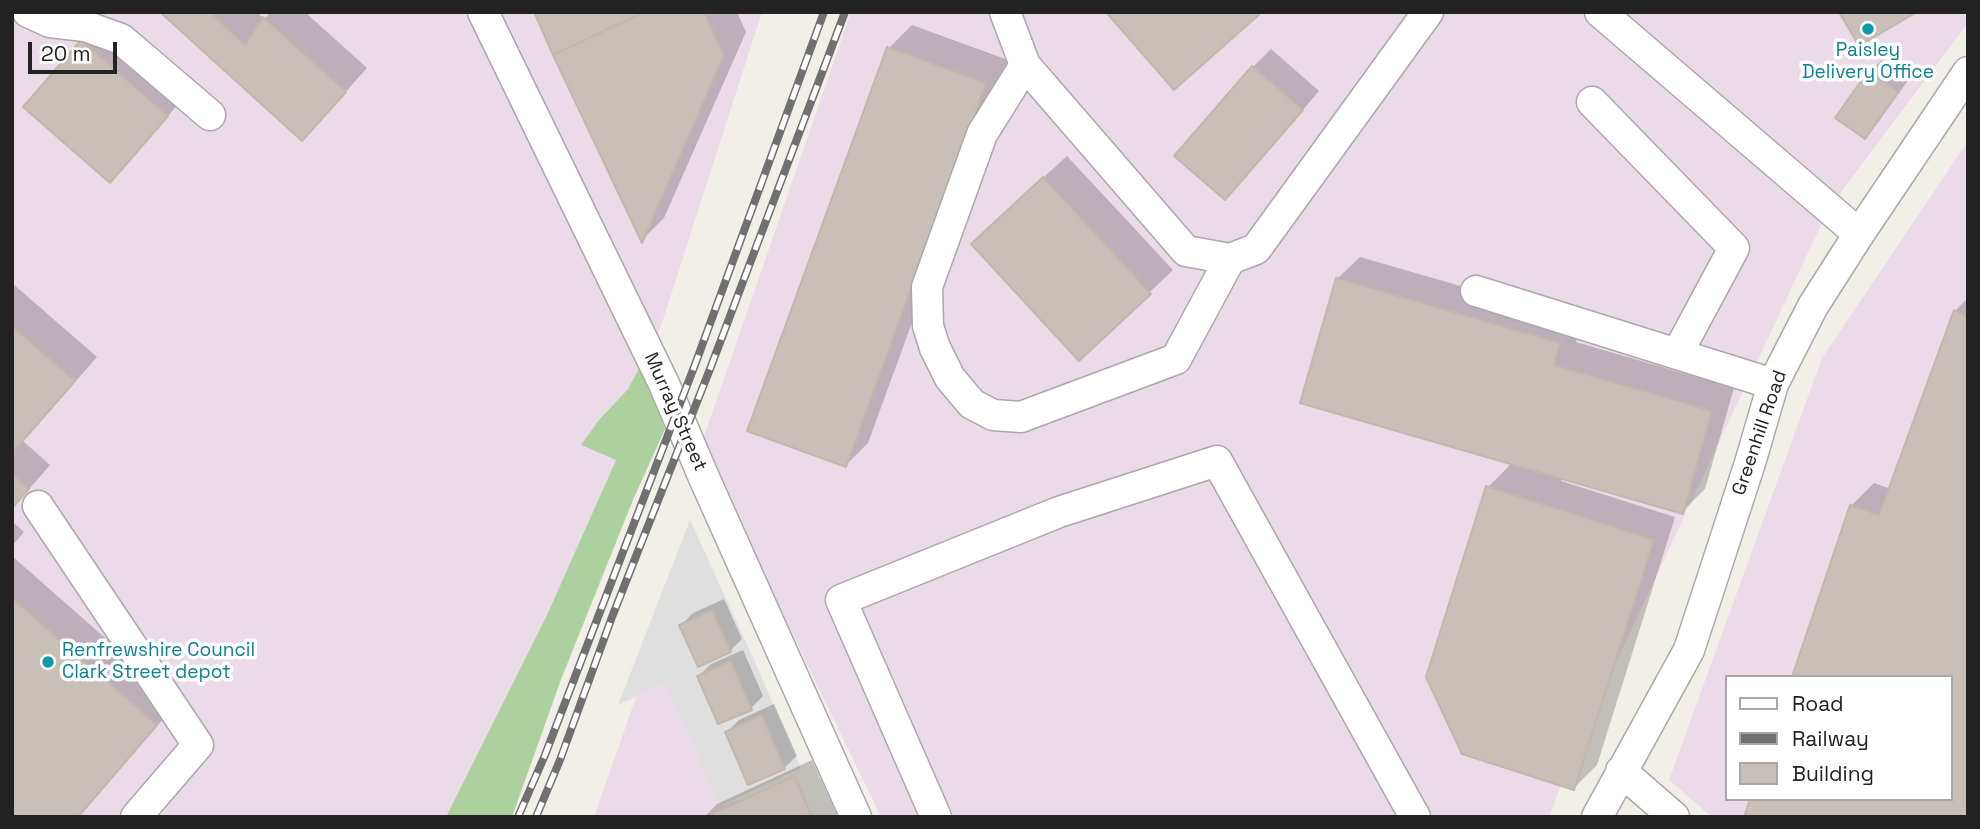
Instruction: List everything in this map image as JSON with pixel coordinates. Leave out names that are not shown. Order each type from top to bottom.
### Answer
[{"type":"street","points":[[28,12],[50,22],[85,26],[121,38],[211,115]]},
{"type":"street","name":"Murray Street","points":[[483,12],[664,384],[856,817]]},
{"type":"street","points":[[1005,12],[1025,65],[1185,251],[1230,260],[1256,249],[1428,12]]},
{"type":"street","points":[[1600,12],[1859,234]]},
{"type":"street","points":[[1025,65],[982,134],[927,287],[928,326],[935,348],[950,378],[972,404],[993,415],[1021,417],[1176,359],[1230,260]]},
{"type":"street","name":"Greenhill Road","points":[[1597,817],[1689,650],[1773,384],[1813,306],[1968,72]]},
{"type":"street","points":[[1592,102],[1734,248],[1676,354]]},
{"type":"street","points":[[1476,291],[1773,384]]},
{"type":"street","points":[[936,817],[841,600],[1059,512],[1217,461],[1415,817]]},
{"type":"street","points":[[38,506],[198,745],[136,817]]},
{"type":"street","points":[[1621,771],[1674,817]]},
{"type":"shaded area","points":[[12,12],[762,12],[660,329],[628,389],[599,420],[582,445],[616,460],[547,615],[446,817],[12,817]]},
{"type":"shaded area","points":[[851,12],[1968,12],[1968,23],[1829,208],[1572,756],[1549,817],[881,817],[701,445]]},
{"type":"shaded area","points":[[1968,141],[1968,817],[1712,817],[1669,780],[1822,358]]},
{"type":"shaded area","points":[[690,520],[801,768],[720,806],[664,684],[618,705]]},
{"type":"shaded area","points":[[664,683],[720,806],[799,783],[813,817],[594,817],[636,697]]},
{"type":"green space","points":[[638,370],[647,377],[665,429],[633,500],[562,677],[512,817],[446,817],[547,615],[616,460],[581,445],[599,420],[628,389]]},
{"type":"building","points":[[160,12],[210,12],[245,45],[263,17],[346,92],[302,141]]},
{"type":"building","points":[[534,12],[644,12],[553,55]]},
{"type":"building","points":[[644,12],[704,12],[724,55],[642,243],[553,55]]},
{"type":"building","points":[[1106,12],[1262,12],[1174,90]]},
{"type":"building","name":"Paisley Delivery Office","points":[[1839,12],[1917,12],[1859,46]]},
{"type":"building","points":[[81,40],[168,116],[110,183],[23,107]]},
{"type":"building","points":[[887,47],[986,83],[846,467],[747,431]]},
{"type":"building","points":[[1252,66],[1303,110],[1225,200],[1174,156]]},
{"type":"building","points":[[1868,71],[1898,92],[1865,139],[1835,118]]},
{"type":"building","points":[[1043,177],[1151,294],[1079,361],[971,244]]},
{"type":"building","points":[[1336,278],[1560,343],[1554,365],[1712,411],[1683,514],[1300,403]]},
{"type":"building","points":[[1954,310],[1968,318],[1968,817],[1744,817],[1749,801],[1952,801],[1952,675],[1793,675],[1850,505],[1879,515]]},
{"type":"building","points":[[12,326],[75,381],[12,453]]},
{"type":"building","points":[[12,474],[29,489],[12,508]]},
{"type":"building","points":[[1486,486],[1654,540],[1574,790],[1462,754],[1426,677]]},
{"type":"building","name":"Renfrewshire Council Clark Street depot","points":[[12,598],[157,725],[78,817],[12,817]]},
{"type":"building","points":[[712,610],[731,652],[698,667],[679,625]]},
{"type":"building","points":[[731,661],[752,710],[718,724],[697,676]]},
{"type":"building","points":[[762,715],[785,769],[748,785],[725,732]]},
{"type":"building","points":[[794,776],[812,817],[706,817]]},
{"type":"railway","points":[[518,817],[545,755],[696,362],[824,12]]},
{"type":"railway","points":[[536,817],[845,12]]},
{"type":"place","name":"Paisley Delivery Office","points":[[1868,29]]},
{"type":"place","name":"Renfrewshire Council Clark Street depot","points":[[48,662]]}]
